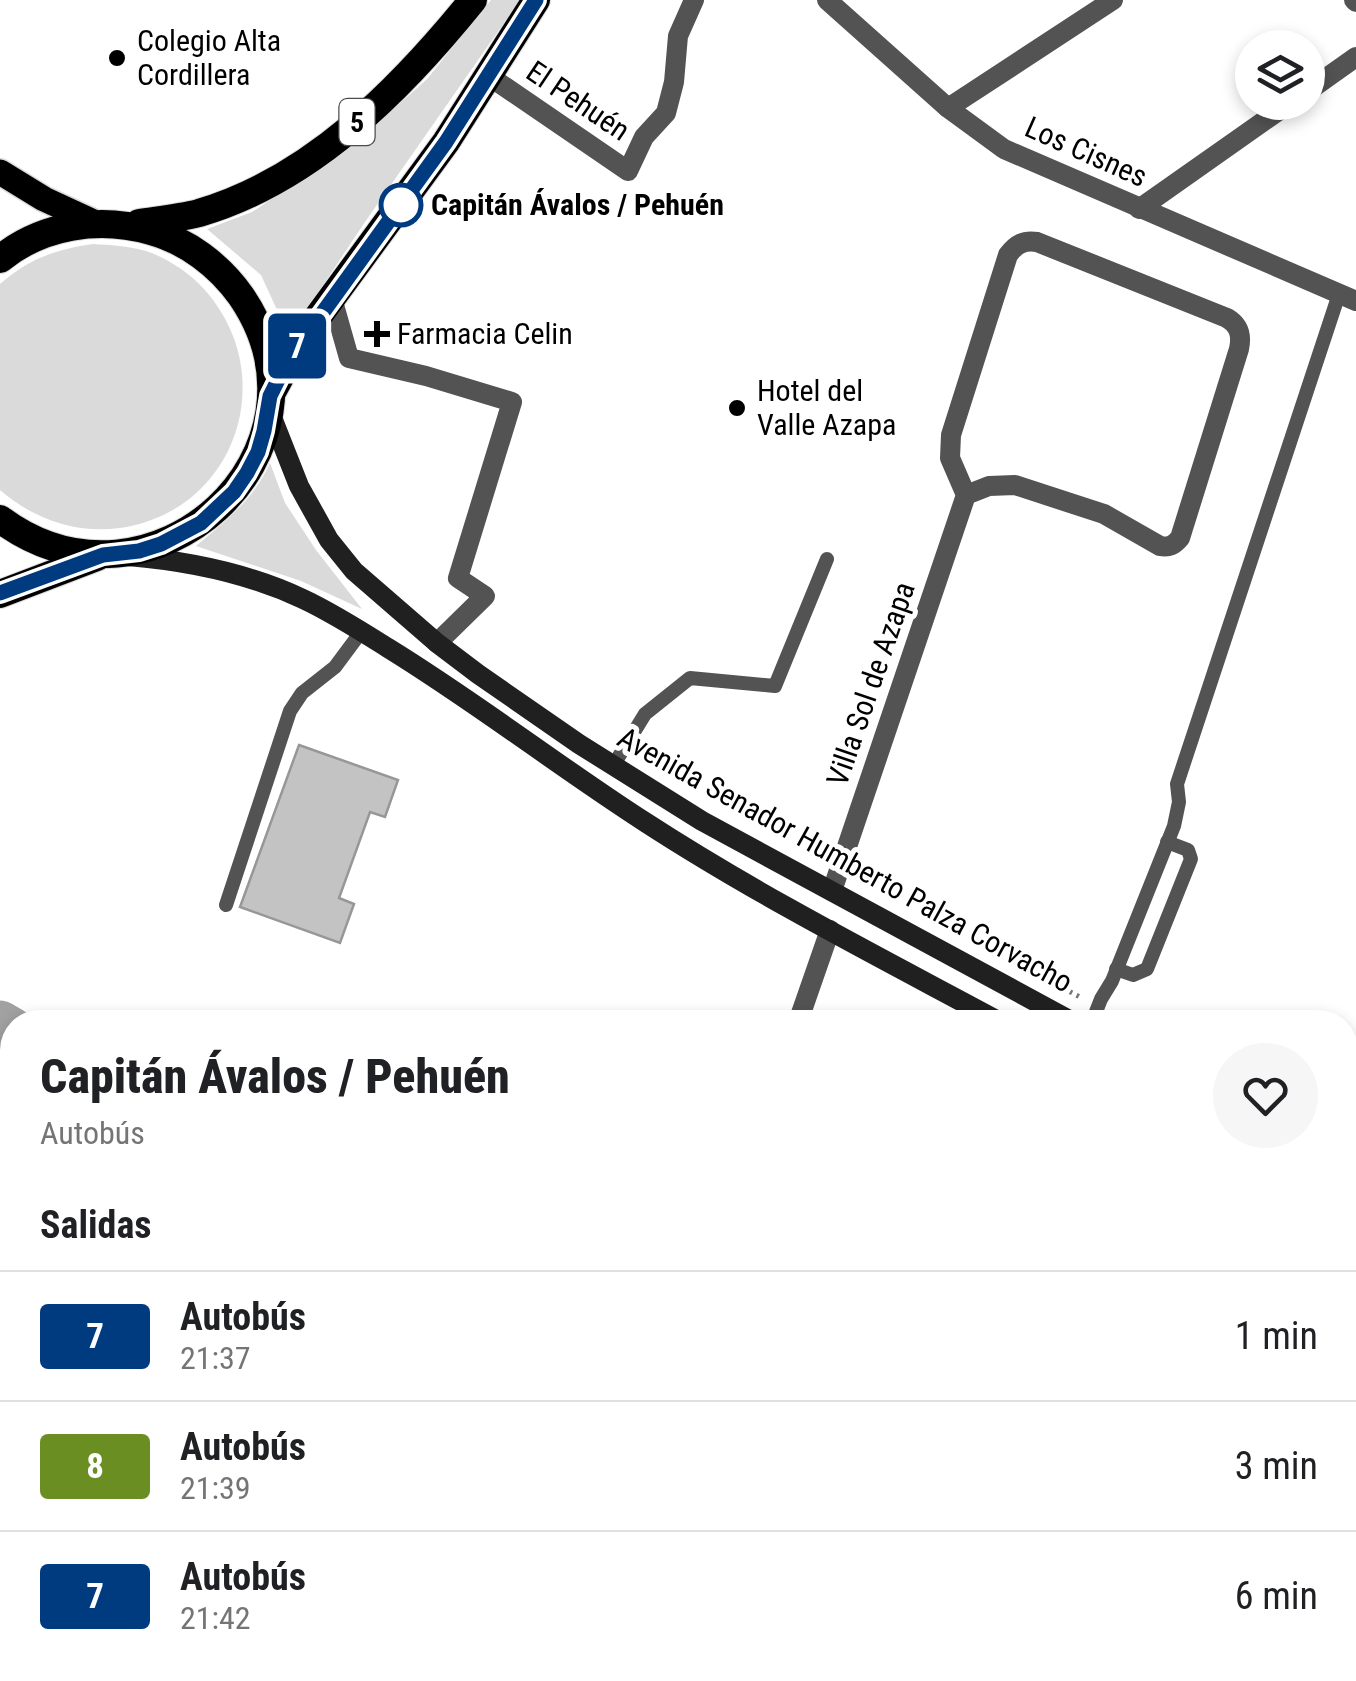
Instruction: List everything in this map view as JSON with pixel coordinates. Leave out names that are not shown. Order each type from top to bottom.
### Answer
[{"type":"highway","name":"5","points":[[0,259],[58,229],[200,212],[260,188],[342,135],[405,78],[473,0]]},
{"type":"highway","points":[[269,402],[292,353],[416,185],[536,0]]},
{"type":"highway","points":[[0,594],[110,555],[139,551],[171,540],[201,523],[234,492],[252,463],[264,431],[269,402],[267,358],[247,305],[236,289],[194,250],[160,233],[109,224]]},
{"type":"highway","points":[[0,519],[61,550],[110,555]]},
{"type":"main road","points":[[0,172],[44,200],[109,224]]},
{"type":"main road","name":"Avenida Senador Humberto Palza Corvacho","points":[[269,402],[299,486],[329,540],[354,572],[437,644],[613,766],[702,821],[1051,1010]]},
{"type":"main road","name":"Avenida Senador Humberto Palza Corvacho","points":[[110,555],[193,564],[248,578],[303,599],[440,680],[565,770],[722,870],[978,1010]]},
{"type":"street","name":"El Pehuén","points":[[489,76],[628,170],[644,137],[666,113],[674,82],[678,36],[694,0]]},
{"type":"street","name":"Los Cisnes","points":[[828,0],[948,108],[1004,150],[1348,297]]},
{"type":"street","points":[[948,108],[1114,0]]},
{"type":"street","points":[[1325,79],[1356,57]]},
{"type":"street","points":[[1139,209],[1265,120]]},
{"type":"street","points":[[1037,242],[1227,318],[1236,326],[1241,340],[1239,349],[1175,544],[1160,546],[1104,514],[1015,485],[989,486],[966,494],[950,458],[952,435],[1008,255],[1020,243],[1037,242]]},
{"type":"street","points":[[332,298],[349,358],[512,402],[458,578],[485,596],[437,644]]},
{"type":"street","name":"Villa Sol de Azapa","points":[[832,892],[966,494]]},
{"type":"street","points":[[802,1010],[830,930]]},
{"type":"lane","points":[[1096,1010],[1174,826],[1179,802],[1177,784],[1348,297]]},
{"type":"lane","points":[[613,766],[646,714],[690,678],[775,686],[827,559]]},
{"type":"lane","points":[[226,905],[290,711],[302,694],[335,667],[362,632]]},
{"type":"lane","points":[[1116,969],[1133,975],[1146,969],[1184,878],[1191,859],[1188,850],[1167,842]]},
{"type":"path","points":[[1029,970],[1106,1010]]},
{"type":"shaded area","points":[[491,0],[520,0],[289,336],[261,275],[207,229],[252,212],[357,142],[427,79]]},
{"type":"shaded area","points":[[93,244],[146,251],[191,276],[227,322],[240,359],[242,397],[235,434],[219,467],[193,495],[160,516],[120,528],[87,529],[56,522],[26,509],[0,490],[0,284],[44,256]]},
{"type":"shaded area","points":[[270,463],[285,503],[362,609],[301,581],[196,546],[247,498]]},
{"type":"building","points":[[299,745],[398,780],[385,817],[370,812],[339,898],[354,904],[340,943],[240,907]]},
{"type":"bus line","name":"7","points":[[0,593],[103,555],[139,551],[182,535],[234,492],[258,452],[270,396],[298,344],[446,142],[536,0]]},
{"type":"place","name":"Colegio Alta Cordillera","points":[[117,58]]},
{"type":"place","name":"Capitán Ávalos / Pehuén","points":[[401,205]]},
{"type":"place","name":"Farmacia Celin","points":[[377,334]]},
{"type":"place","name":"Hotel del Valle Azapa","points":[[737,408]]}]
